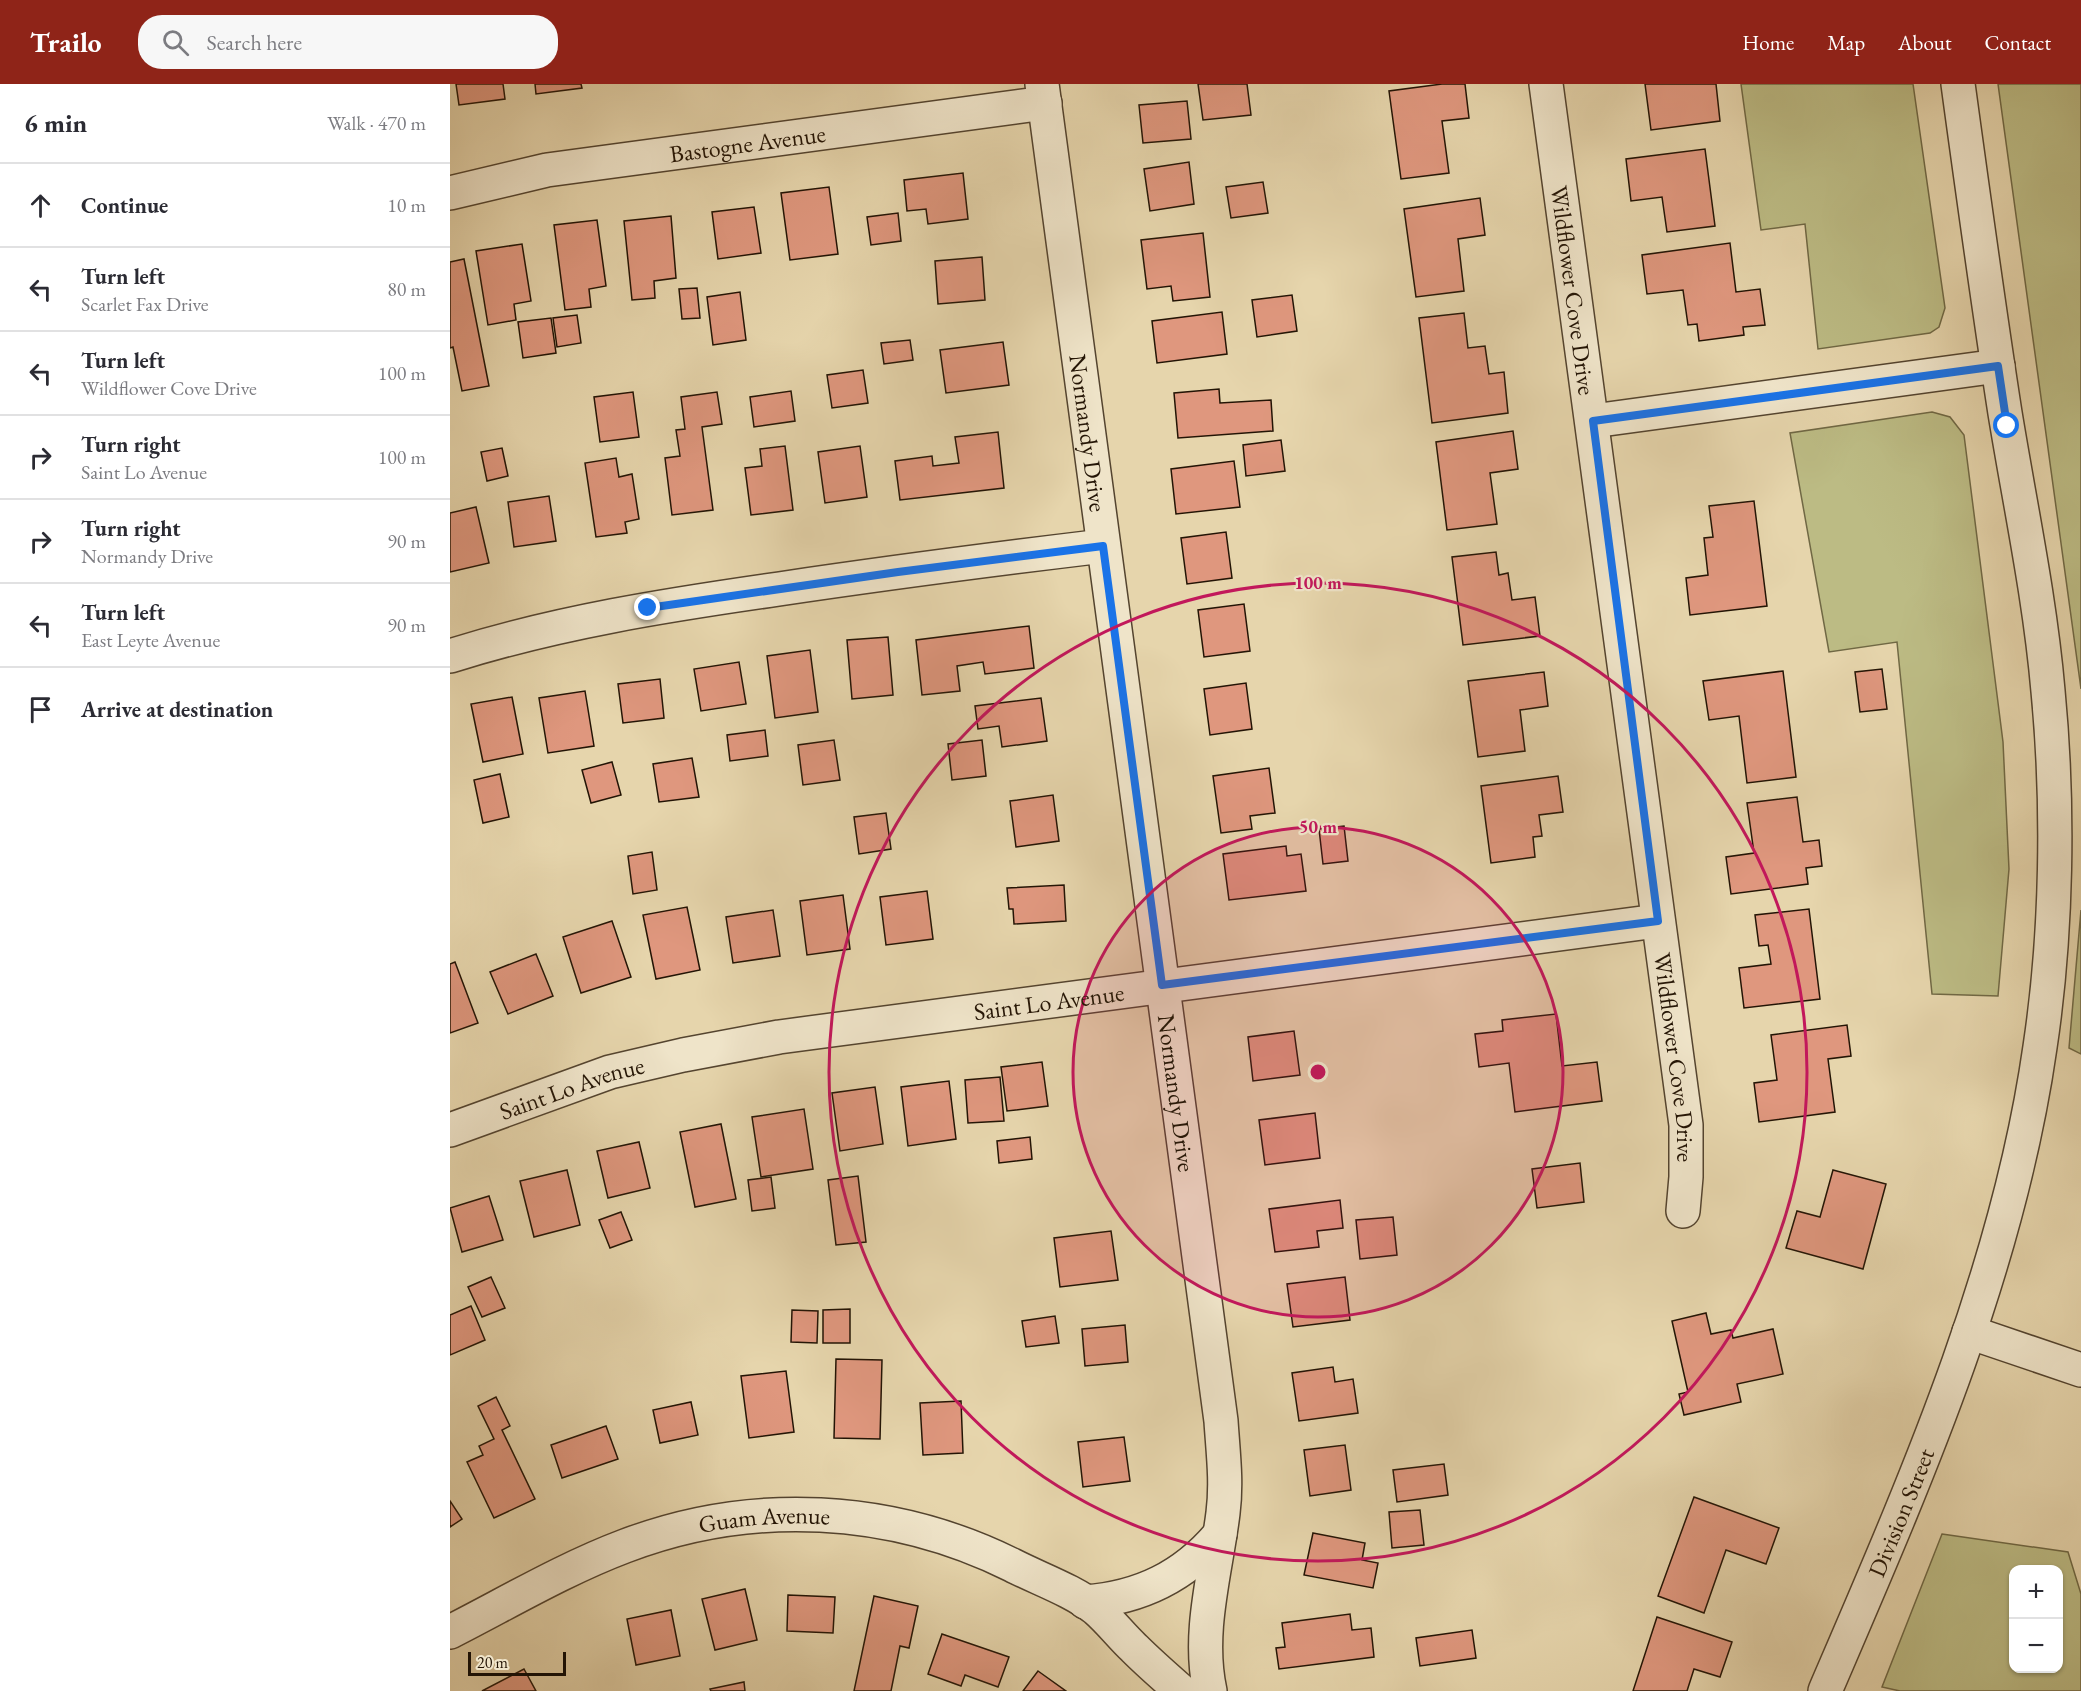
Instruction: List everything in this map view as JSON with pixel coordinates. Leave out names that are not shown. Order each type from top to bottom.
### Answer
[{"type":"street","name":"Wildflower Cove Drive","points":[[1546,84],[1686,1125],[1686,1177],[1683,1210]]},
{"type":"street","name":"Division Street","points":[[1826,1691],[1911,1484],[1969,1332],[1994,1256],[2030,1109],[2041,1046],[2051,949],[2067,836],[2054,780],[2048,689],[2017,472],[1998,366],[1958,84]]},
{"type":"street","name":"Bastogne Avenue","points":[[450,193],[547,170],[1044,94]]},
{"type":"street","name":"Normandy Drive","points":[[1044,94],[1221,1421],[1226,1475],[1220,1534],[1206,1623],[1207,1676],[1210,1691]]},
{"type":"street","points":[[1593,421],[1998,366]]},
{"type":"street","points":[[450,656],[555,626],[648,608],[898,572],[1103,546]]},
{"type":"street","name":"Saint Lo Avenue","points":[[450,1130],[610,1072],[683,1054],[779,1037],[1658,921]]},
{"type":"street","points":[[1969,1332],[2081,1370]]},
{"type":"street","name":"Guam Avenue","points":[[450,1632],[581,1564],[627,1545],[701,1524],[750,1516],[795,1513],[864,1519],[926,1531],[973,1546],[1085,1602]]},
{"type":"street","points":[[1085,1602],[1120,1598],[1154,1587],[1185,1569],[1220,1534]]},
{"type":"street","points":[[1085,1602],[1181,1691]]},
{"type":"shaded area","points":[[1741,84],[1913,84],[1945,308],[1939,327],[1930,333],[1818,349],[1805,224],[1761,230]]},
{"type":"shaded area","points":[[1998,84],[2081,84],[2081,689]]},
{"type":"shaded area","points":[[1932,412],[1950,417],[1964,435],[2003,742],[2009,869],[1998,996],[1932,994],[1897,642],[1829,652],[1790,433]]},
{"type":"shaded area","points":[[2081,910],[2081,1054],[2069,1048]]},
{"type":"shaded area","points":[[1942,1534],[2068,1552],[2081,1594],[2081,1691],[1900,1691],[1882,1687]]},
{"type":"building","points":[[456,84],[503,84],[505,99],[459,105]]},
{"type":"building","points":[[535,84],[581,84],[582,88],[536,94]]},
{"type":"building","points":[[1198,84],[1247,84],[1251,115],[1203,120]]},
{"type":"building","points":[[1442,84],[1465,84],[1469,118],[1442,121],[1449,173],[1401,179],[1389,91]]},
{"type":"building","points":[[1645,84],[1716,84],[1720,121],[1651,130]]},
{"type":"building","points":[[1187,101],[1191,139],[1143,143],[1139,105]]},
{"type":"building","points":[[1705,149],[1715,226],[1667,232],[1662,197],[1631,201],[1626,159]]},
{"type":"building","points":[[1189,162],[1194,204],[1150,211],[1144,169]]},
{"type":"building","points":[[963,173],[968,219],[928,224],[926,209],[907,211],[904,180]]},
{"type":"building","points":[[1263,182],[1268,213],[1231,218],[1226,187]]},
{"type":"building","points":[[829,187],[838,254],[790,260],[781,193]]},
{"type":"building","points":[[1480,198],[1485,235],[1458,239],[1464,291],[1416,297],[1404,209]]},
{"type":"building","points":[[754,207],[761,253],[718,259],[712,212]]},
{"type":"building","points":[[898,213],[901,241],[871,245],[867,217]]},
{"type":"building","points":[[671,216],[676,278],[654,281],[655,298],[632,300],[624,221]]},
{"type":"building","points":[[597,220],[606,286],[589,289],[591,307],[565,310],[554,225]]},
{"type":"building","points":[[1203,233],[1210,297],[1173,301],[1171,286],[1147,289],[1141,240]]},
{"type":"building","points":[[1730,243],[1736,292],[1760,289],[1765,325],[1743,327],[1744,335],[1699,341],[1697,324],[1688,325],[1683,290],[1647,294],[1642,255]]},
{"type":"building","points":[[522,244],[531,301],[514,304],[516,320],[488,325],[476,251]]},
{"type":"building","points":[[982,257],[985,300],[938,304],[935,261]]},
{"type":"building","points":[[464,259],[489,386],[462,391],[453,347],[450,348],[450,262]]},
{"type":"building","points":[[697,288],[700,318],[682,319],[679,289]]},
{"type":"building","points":[[740,292],[746,340],[713,345],[707,297]]},
{"type":"building","points":[[1292,295],[1297,331],[1257,337],[1252,300]]},
{"type":"building","points":[[1222,312],[1227,354],[1157,363],[1152,321]]},
{"type":"building","points":[[1464,313],[1468,348],[1485,346],[1489,374],[1504,372],[1508,413],[1432,423],[1419,318]]},
{"type":"building","points":[[577,315],[581,343],[557,347],[553,318]]},
{"type":"building","points":[[551,318],[556,353],[523,358],[518,322]]},
{"type":"building","points":[[910,340],[913,360],[884,364],[881,343]]},
{"type":"building","points":[[1003,342],[1009,385],[946,393],[940,350]]},
{"type":"building","points":[[863,370],[868,403],[832,408],[827,375]]},
{"type":"building","points":[[1219,389],[1220,403],[1271,400],[1273,431],[1178,438],[1174,393]]},
{"type":"building","points":[[791,391],[795,421],[754,427],[750,397]]},
{"type":"building","points":[[633,392],[639,437],[600,442],[594,397]]},
{"type":"building","points":[[717,392],[722,424],[702,427],[713,510],[672,515],[665,458],[680,456],[676,430],[685,429],[681,397]]},
{"type":"building","points":[[1513,431],[1518,469],[1490,473],[1497,524],[1447,530],[1436,442]]},
{"type":"building","points":[[998,432],[1004,488],[900,500],[895,461],[932,456],[933,466],[959,463],[955,437]]},
{"type":"building","points":[[1281,440],[1285,471],[1246,476],[1243,445]]},
{"type":"building","points":[[785,446],[793,510],[751,515],[745,468],[762,466],[760,449]]},
{"type":"building","points":[[860,446],[867,497],[825,503],[818,452]]},
{"type":"building","points":[[502,448],[508,476],[487,481],[481,452]]},
{"type":"building","points":[[616,458],[619,477],[632,474],[639,519],[625,522],[627,533],[596,537],[585,463]]},
{"type":"building","points":[[1234,461],[1240,507],[1176,514],[1171,469]]},
{"type":"building","points":[[549,496],[556,541],[514,547],[508,502]]},
{"type":"building","points":[[1754,501],[1767,606],[1690,615],[1686,578],[1708,575],[1704,538],[1713,537],[1709,506]]},
{"type":"building","points":[[476,507],[489,563],[450,572],[450,513]]},
{"type":"building","points":[[1226,532],[1232,578],[1187,584],[1181,538]]},
{"type":"building","points":[[1496,552],[1499,575],[1508,573],[1512,600],[1535,597],[1540,636],[1463,645],[1452,557]]},
{"type":"building","points":[[1244,604],[1250,651],[1204,657],[1198,610]]},
{"type":"building","points":[[1029,626],[1034,668],[985,674],[983,662],[957,666],[960,691],[922,695],[916,640]]},
{"type":"building","points":[[888,637],[893,695],[852,699],[847,640]]},
{"type":"building","points":[[810,650],[818,712],[775,718],[767,656]]},
{"type":"building","points":[[739,662],[746,704],[701,711],[694,669]]},
{"type":"building","points":[[1882,669],[1887,709],[1860,712],[1855,672]]},
{"type":"building","points":[[1783,671],[1796,777],[1747,783],[1739,716],[1709,720],[1703,681]]},
{"type":"building","points":[[1544,672],[1548,706],[1520,710],[1525,751],[1478,757],[1468,681]]},
{"type":"building","points":[[660,679],[664,718],[623,723],[618,684]]},
{"type":"building","points":[[1246,683],[1252,729],[1210,735],[1204,689]]},
{"type":"building","points":[[585,691],[594,746],[548,753],[539,698]]},
{"type":"building","points":[[512,697],[523,754],[483,762],[471,704]]},
{"type":"building","points":[[1041,698],[1047,741],[1002,747],[999,726],[978,729],[975,706]]},
{"type":"building","points":[[765,730],[768,756],[730,761],[727,735]]},
{"type":"building","points":[[834,740],[840,780],[803,785],[798,745]]},
{"type":"building","points":[[982,740],[986,776],[952,780],[948,744]]},
{"type":"building","points":[[692,758],[699,797],[659,802],[653,764]]},
{"type":"building","points":[[612,762],[621,795],[591,803],[582,770]]},
{"type":"building","points":[[1269,768],[1275,813],[1250,816],[1252,829],[1221,833],[1213,776]]},
{"type":"building","points":[[500,774],[509,817],[483,823],[474,780]]},
{"type":"building","points":[[1558,776],[1563,812],[1539,815],[1542,836],[1533,837],[1535,857],[1491,863],[1481,786]]},
{"type":"building","points":[[1053,795],[1059,841],[1016,847],[1010,801]]},
{"type":"building","points":[[1797,797],[1803,842],[1819,840],[1822,866],[1806,868],[1808,884],[1731,894],[1726,857],[1754,853],[1747,803]]},
{"type":"building","points":[[886,813],[891,849],[859,854],[854,817]]},
{"type":"building","points":[[1344,826],[1348,861],[1323,864],[1319,829]]},
{"type":"building","points":[[1286,846],[1287,856],[1301,854],[1306,891],[1229,900],[1223,854]]},
{"type":"building","points":[[652,852],[657,890],[633,894],[628,856]]},
{"type":"building","points":[[1064,885],[1066,921],[1014,924],[1013,909],[1009,909],[1007,888]]},
{"type":"building","points":[[927,891],[933,939],[886,945],[880,897]]},
{"type":"building","points":[[843,895],[850,949],[807,955],[800,901]]},
{"type":"building","points":[[687,907],[700,970],[656,979],[643,915]]},
{"type":"building","points":[[1809,909],[1820,999],[1744,1008],[1739,968],[1771,964],[1768,945],[1759,946],[1755,915]]},
{"type":"building","points":[[773,910],[780,956],[733,963],[726,917]]},
{"type":"building","points":[[612,921],[631,977],[581,993],[563,937]]},
{"type":"building","points":[[536,954],[553,996],[508,1014],[490,972]]},
{"type":"building","points":[[455,962],[478,1023],[450,1033],[450,964]]},
{"type":"building","points":[[1556,1014],[1562,1066],[1597,1062],[1602,1101],[1515,1112],[1509,1063],[1479,1067],[1475,1034],[1503,1031],[1502,1020]]},
{"type":"building","points":[[1847,1025],[1851,1056],[1828,1059],[1835,1112],[1759,1122],[1754,1083],[1777,1080],[1771,1035]]},
{"type":"building","points":[[1294,1031],[1300,1075],[1253,1081],[1248,1037]]},
{"type":"building","points":[[1042,1062],[1048,1106],[1007,1111],[1001,1067]]},
{"type":"building","points":[[1000,1077],[1004,1121],[968,1123],[965,1080]]},
{"type":"building","points":[[949,1081],[956,1139],[908,1146],[901,1087]]},
{"type":"building","points":[[875,1087],[883,1144],[840,1151],[832,1093]]},
{"type":"building","points":[[804,1109],[813,1169],[761,1177],[752,1117]]},
{"type":"building","points":[[1315,1113],[1320,1158],[1265,1165],[1259,1120]]},
{"type":"building","points":[[721,1124],[736,1199],[695,1207],[680,1132]]},
{"type":"building","points":[[1030,1137],[1032,1159],[999,1163],[997,1141]]},
{"type":"building","points":[[639,1142],[650,1188],[608,1198],[597,1151]]},
{"type":"building","points":[[1580,1163],[1584,1202],[1537,1208],[1532,1169]]},
{"type":"building","points":[[567,1170],[580,1225],[534,1237],[520,1181]]},
{"type":"building","points":[[1833,1170],[1886,1184],[1863,1269],[1786,1248],[1797,1211],[1820,1217]]},
{"type":"building","points":[[858,1176],[866,1242],[836,1245],[828,1180]]},
{"type":"building","points":[[771,1177],[775,1208],[752,1211],[748,1180]]},
{"type":"building","points":[[489,1196],[503,1240],[462,1252],[450,1208]]},
{"type":"building","points":[[1340,1200],[1343,1228],[1317,1231],[1319,1247],[1275,1252],[1269,1209]]},
{"type":"building","points":[[621,1212],[632,1240],[610,1248],[599,1220]]},
{"type":"building","points":[[1393,1217],[1397,1255],[1360,1259],[1356,1220]]},
{"type":"building","points":[[1111,1231],[1118,1280],[1060,1287],[1054,1238]]},
{"type":"building","points":[[491,1277],[505,1308],[482,1317],[468,1287]]},
{"type":"building","points":[[1345,1277],[1350,1320],[1293,1327],[1287,1284]]},
{"type":"building","points":[[471,1306],[485,1340],[450,1355],[450,1315]]},
{"type":"building","points":[[850,1309],[850,1343],[823,1343],[823,1310]]},
{"type":"building","points":[[792,1310],[818,1311],[817,1343],[791,1342]]},
{"type":"building","points":[[1706,1313],[1711,1334],[1731,1330],[1733,1338],[1773,1329],[1783,1374],[1737,1384],[1741,1402],[1684,1415],[1679,1394],[1688,1392],[1672,1321]]},
{"type":"building","points":[[1055,1316],[1059,1343],[1026,1347],[1022,1321]]},
{"type":"building","points":[[1125,1325],[1128,1362],[1085,1366],[1082,1329]]},
{"type":"building","points":[[836,1359],[882,1360],[880,1439],[834,1438]]},
{"type":"building","points":[[1333,1367],[1335,1382],[1353,1379],[1358,1413],[1299,1421],[1292,1373]]},
{"type":"building","points":[[786,1371],[794,1432],[749,1438],[741,1376]]},
{"type":"building","points":[[496,1397],[510,1426],[502,1430],[535,1499],[494,1518],[467,1462],[483,1455],[479,1446],[494,1439],[478,1406]]},
{"type":"building","points":[[961,1401],[963,1453],[923,1455],[920,1403]]},
{"type":"building","points":[[691,1402],[698,1435],[660,1443],[653,1410]]},
{"type":"building","points":[[606,1426],[618,1459],[562,1478],[551,1445]]},
{"type":"building","points":[[1124,1437],[1130,1481],[1083,1487],[1078,1442]]},
{"type":"building","points":[[1345,1445],[1351,1490],[1310,1496],[1304,1450]]},
{"type":"building","points":[[1444,1464],[1448,1495],[1397,1502],[1393,1470]]},
{"type":"building","points":[[1694,1497],[1779,1528],[1766,1564],[1726,1550],[1704,1613],[1658,1596]]},
{"type":"building","points":[[450,1501],[462,1519],[450,1527]]},
{"type":"building","points":[[1420,1510],[1424,1545],[1392,1548],[1389,1512]]},
{"type":"building","points":[[1313,1533],[1365,1543],[1362,1560],[1378,1563],[1373,1588],[1304,1575]]},
{"type":"building","points":[[745,1589],[757,1640],[715,1650],[702,1599]]},
{"type":"building","points":[[788,1595],[835,1597],[833,1633],[787,1631]]},
{"type":"building","points":[[874,1596],[918,1606],[909,1648],[900,1646],[891,1691],[854,1691]]},
{"type":"building","points":[[671,1610],[680,1656],[636,1665],[627,1619]]},
{"type":"building","points":[[1350,1614],[1352,1630],[1371,1628],[1374,1657],[1279,1669],[1276,1648],[1285,1647],[1282,1623]]},
{"type":"building","points":[[1657,1617],[1732,1642],[1720,1677],[1694,1669],[1687,1691],[1633,1691]]},
{"type":"building","points":[[1472,1630],[1476,1658],[1420,1666],[1416,1638]]},
{"type":"building","points":[[942,1634],[1009,1657],[998,1687],[965,1675],[961,1686],[928,1674]]},
{"type":"building","points":[[524,1669],[536,1691],[482,1691]]},
{"type":"building","points":[[1038,1671],[1066,1691],[1023,1691]]},
{"type":"building","points":[[744,1682],[745,1691],[711,1691],[710,1689]]},
{"type":"route","points":[[648,608],[898,572],[1103,546],[1162,985],[1658,921],[1593,421],[1998,366],[2007,426]]}]
